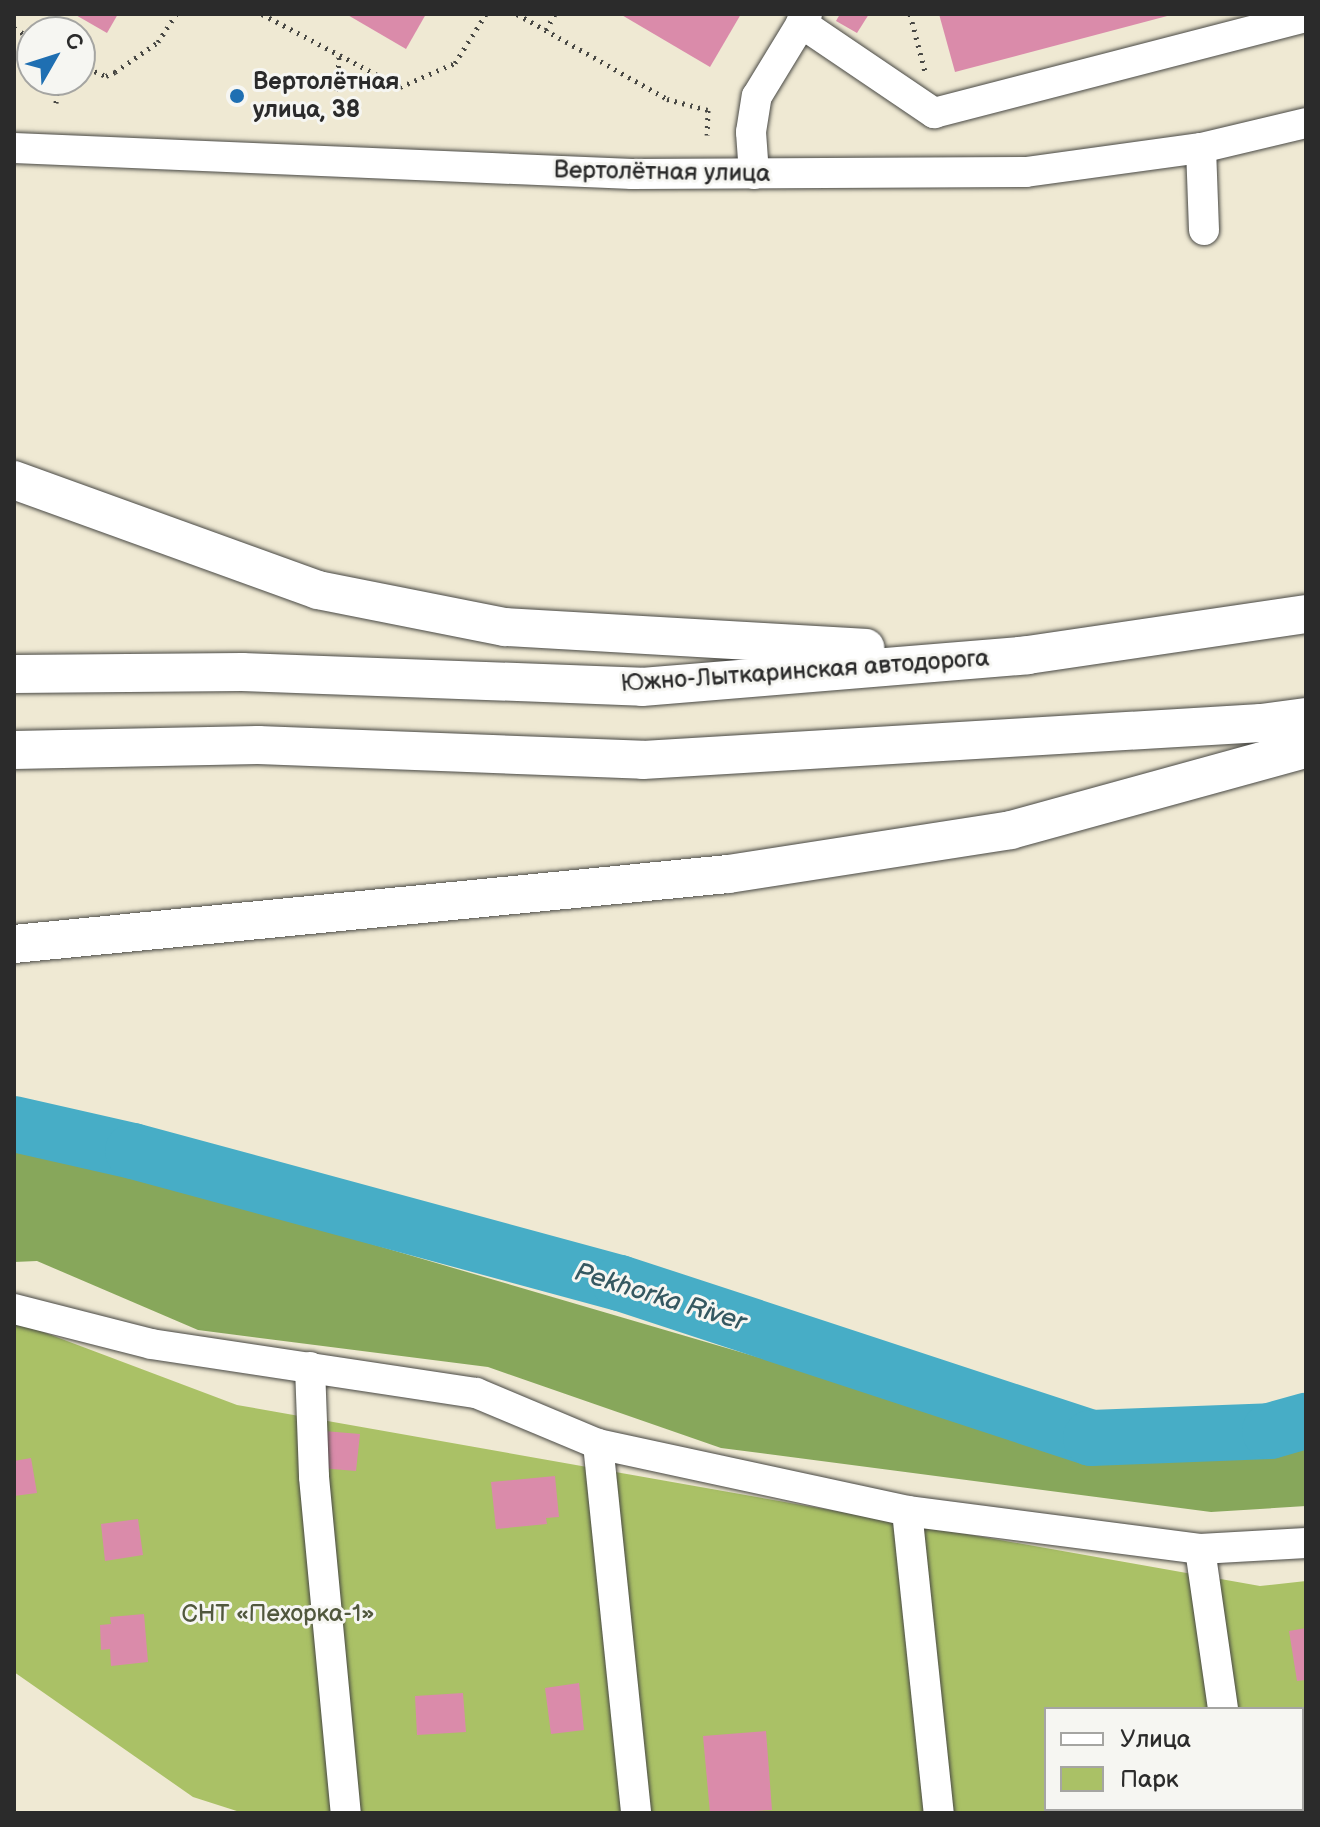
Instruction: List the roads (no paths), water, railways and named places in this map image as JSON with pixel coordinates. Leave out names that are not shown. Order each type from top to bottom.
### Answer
[{"type":"main road","points":[[14,480],[318,590],[505,627],[692,640],[1028,655]]},
{"type":"main road","name":"Южно-Лыткаринская автодорога","points":[[14,674],[242,672],[642,687],[1028,655],[1306,614]]},
{"type":"main road","points":[[14,750],[258,745],[643,760],[1261,723],[1306,717]]},
{"type":"main road","points":[[14,944],[728,874],[1011,830],[1306,749]]},
{"type":"street","points":[[754,174],[751,132],[757,96],[804,18],[934,113],[1306,17]]},
{"type":"street","name":"Вертолётная улица","points":[[14,148],[632,174],[1026,172],[1201,148],[1306,123]]},
{"type":"street","points":[[1201,148],[1204,230]]},
{"type":"street","points":[[14,1309],[151,1344],[476,1393],[598,1444],[907,1511],[1200,1549],[1306,1543]]},
{"type":"street","points":[[310,1367],[314,1477],[346,1813]]},
{"type":"street","points":[[598,1444],[636,1813]]},
{"type":"street","points":[[907,1511],[939,1813]]},
{"type":"street","points":[[1200,1549],[1223,1707]]},
{"type":"waterway","name":"Pekhorka River","points":[[14,1124],[133,1151],[620,1283],[1091,1438],[1270,1431],[1306,1421]]},
{"type":"place","name":"Вертолётная улица, 38","points":[[237,96]]},
{"type":"park label","name":"СНТ «Пехорка-1»","points":[[278,1614]]}]
